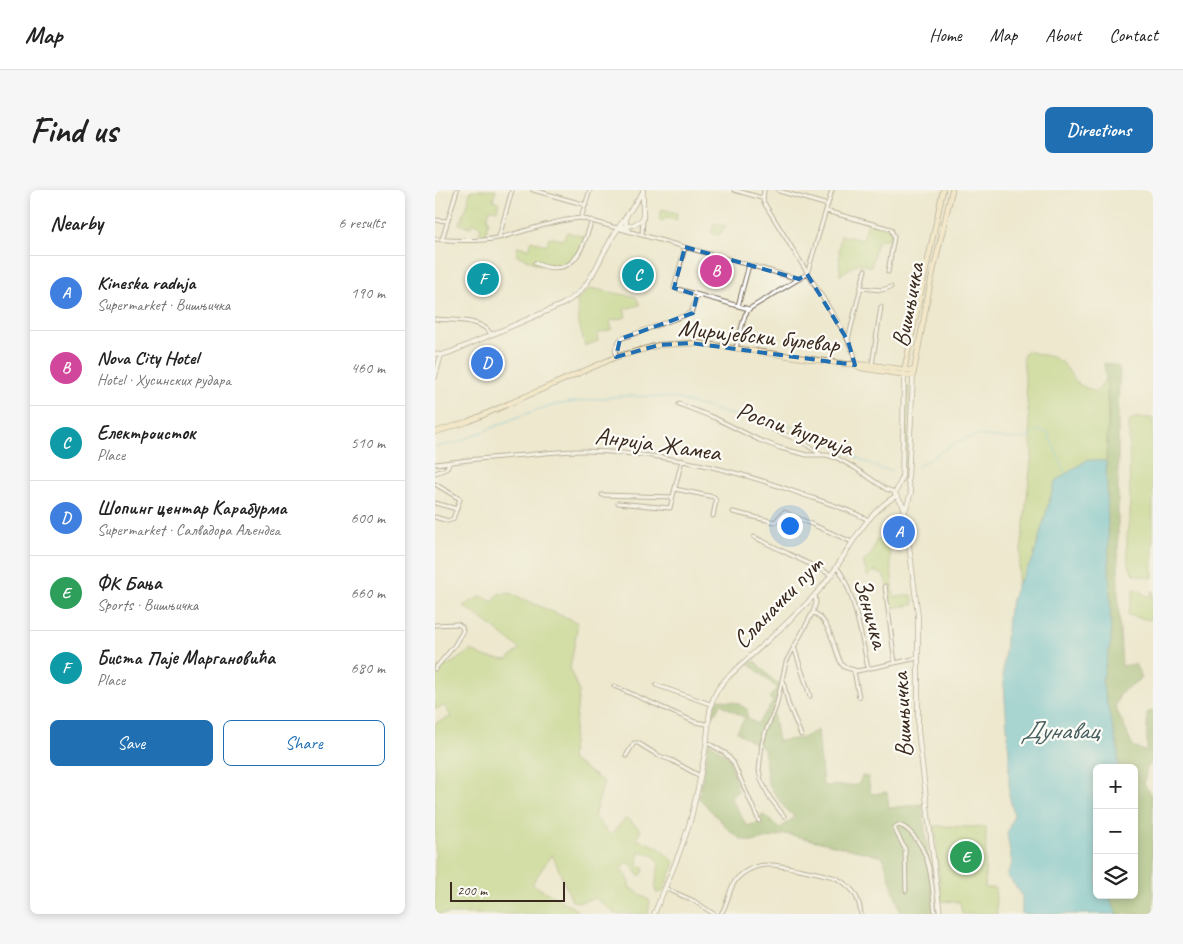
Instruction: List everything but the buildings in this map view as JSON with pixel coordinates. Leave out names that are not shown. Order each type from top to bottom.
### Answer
[{"type":"main road","name":"Вишњичка","points":[[904,372],[943,190]]},
{"type":"main road","name":"Вишњичка","points":[[914,374],[930,285],[951,190]]},
{"type":"main road","name":"Миријевски булевар","points":[[435,432],[467,422],[616,357],[646,347],[679,343],[856,365],[872,365],[914,374]]},
{"type":"main road","name":"Миријевски булевар","points":[[856,365],[861,368],[904,372]]},
{"type":"street","points":[[442,240],[457,190]]},
{"type":"street","points":[[499,237],[512,190]]},
{"type":"street","points":[[533,190],[586,205]]},
{"type":"street","points":[[581,218],[590,190]]},
{"type":"street","points":[[733,190],[763,198]]},
{"type":"street","points":[[764,190],[763,198],[848,341],[854,353],[856,365]]},
{"type":"street","points":[[736,349],[745,315],[749,309],[807,274],[832,190]]},
{"type":"street","points":[[435,354],[441,355],[561,305],[579,294],[590,279],[618,228],[643,191]]},
{"type":"street","points":[[642,235],[643,191]]},
{"type":"street","points":[[779,191],[828,205]]},
{"type":"street","points":[[633,207],[639,206],[643,209]]},
{"type":"street","points":[[826,211],[891,229],[894,237],[887,272]]},
{"type":"street","points":[[627,215],[628,221],[633,225]]},
{"type":"street","points":[[627,215],[625,222],[628,229]]},
{"type":"street","points":[[435,239],[477,240],[499,237],[581,218],[628,229],[642,235],[799,279]]},
{"type":"street","points":[[628,229],[643,219]]},
{"type":"street","points":[[435,220],[448,221]]},
{"type":"street","points":[[535,263],[556,268],[572,262],[582,249],[592,220]]},
{"type":"street","points":[[685,247],[674,288],[749,309]]},
{"type":"street","points":[[739,306],[749,265]]},
{"type":"street","points":[[848,341],[865,270]]},
{"type":"street","points":[[861,288],[881,290],[891,287]]},
{"type":"street","points":[[616,357],[615,349],[620,339],[691,313],[697,295]]},
{"type":"street","points":[[872,365],[881,307]]},
{"type":"street","points":[[435,319],[477,324],[486,328],[491,334]]},
{"type":"street","points":[[435,377],[441,355]]},
{"type":"street","name":"Вишњичка","points":[[904,372],[902,466],[897,496],[905,514],[917,609],[919,658],[918,730],[940,914]]},
{"type":"street","name":"Вишњичка","points":[[905,514],[910,489],[908,482],[914,374]]},
{"type":"street","name":"Роспи ћуприја","points":[[679,404],[768,443],[807,455],[833,456],[897,496]]},
{"type":"street","points":[[764,426],[801,441],[821,455]]},
{"type":"street","name":"Анрија Жамеа","points":[[435,464],[508,456],[582,451],[627,453],[682,460],[765,480],[868,520]]},
{"type":"street","points":[[618,503],[669,508],[672,506],[682,460]]},
{"type":"street","points":[[435,473],[446,469],[450,462]]},
{"type":"street","points":[[435,484],[459,497],[454,518],[451,520],[435,517]]},
{"type":"street","points":[[898,487],[905,485],[910,489]]},
{"type":"street","points":[[675,489],[714,497],[716,501],[713,516]]},
{"type":"street","points":[[602,495],[673,497]]},
{"type":"street","points":[[897,496],[903,500],[909,498]]},
{"type":"street","name":"Сланачки пут","points":[[654,914],[689,823],[706,742],[710,704],[721,684],[815,594],[832,575],[868,520],[897,496]]},
{"type":"street","points":[[435,503],[457,509]]},
{"type":"street","points":[[733,512],[775,522],[784,512],[852,542]]},
{"type":"street","points":[[755,537],[832,575]]},
{"type":"street","name":"Зеничка","points":[[837,568],[841,573],[853,604],[868,670]]},
{"type":"street","points":[[885,586],[895,662]]},
{"type":"street","points":[[784,816],[763,785],[759,770],[764,736],[775,712],[786,662],[813,612],[816,602],[815,594]]},
{"type":"street","points":[[813,612],[821,617],[826,625],[842,666],[854,671],[868,670],[895,662],[919,658]]},
{"type":"street","points":[[435,625],[458,624],[463,631],[454,646],[435,669]]},
{"type":"street","points":[[794,647],[810,696]]},
{"type":"street","points":[[854,671],[859,697]]},
{"type":"street","points":[[783,677],[789,703],[801,736]]},
{"type":"street","points":[[656,685],[710,704]]},
{"type":"street","points":[[614,686],[695,722],[707,724]]},
{"type":"street","points":[[706,742],[711,743],[725,753],[733,762],[759,821]]},
{"type":"street","points":[[626,756],[633,743],[638,743],[659,756],[671,760],[700,776]]},
{"type":"street","points":[[906,891],[905,849],[895,830],[895,827],[898,825],[905,827],[914,836],[926,856],[932,883],[935,914]]},
{"type":"street","points":[[721,914],[732,885],[739,876],[751,868],[772,864],[843,882],[855,894],[861,914]]},
{"type":"street","points":[[665,888],[694,901],[713,914]]},
{"type":"highlighted area","points":[[685,247],[799,279],[807,274],[848,341],[855,365],[691,343],[659,345],[616,357],[620,339],[693,313],[697,295],[674,288]]},
{"type":"green space","points":[[471,190],[496,190],[493,200],[499,202],[497,210],[490,209],[485,236],[479,234],[481,226],[472,223],[471,227],[459,224],[460,220],[463,220],[463,213],[466,209]]},
{"type":"green space","points":[[662,209],[677,213],[676,220],[666,218],[661,221],[659,219]]},
{"type":"green space","points":[[868,222],[889,228],[894,237],[877,241],[871,267],[858,263],[840,276],[839,249],[841,235],[863,240]]},
{"type":"green space","points":[[714,223],[726,226],[719,235],[711,233]]},
{"type":"green space","points":[[567,232],[586,237],[580,253],[562,267],[540,265],[516,255],[518,246],[529,249],[532,240],[547,244],[549,237],[563,240]]},
{"type":"green space","points":[[590,288],[636,297],[640,305],[624,309],[626,317],[610,321],[612,329],[597,334],[598,341],[585,346],[579,324],[577,300]]},
{"type":"green space","points":[[1026,351],[1052,357],[1063,363],[1078,384],[1096,392],[1106,378],[1108,418],[1106,461],[1087,460],[1055,481],[1033,559],[1017,585],[1032,453],[1023,357]]},
{"type":"green space","points":[[1104,363],[1118,366],[1120,370],[1118,402],[1118,598],[1122,666],[1135,664],[1142,678],[1121,692],[1115,706],[1133,746],[1147,752],[1147,713],[1153,710],[1153,762],[1147,768],[1144,784],[1152,796],[1153,914],[1117,914],[1110,899],[1138,899],[1138,764],[1118,764],[1118,750],[1102,682],[1111,641],[1106,461],[1109,408]]},
{"type":"green space","points":[[906,387],[909,387],[906,482],[904,482]]},
{"type":"green space","points":[[1134,418],[1153,418],[1153,578],[1133,573],[1127,556],[1130,518],[1129,424],[1130,420]]},
{"type":"green space","points":[[890,538],[894,597],[912,595],[914,605],[890,608],[886,581],[882,574],[874,572],[876,569],[868,577],[863,562],[872,553],[876,540]]},
{"type":"green space","points":[[1134,589],[1142,591],[1142,594],[1150,597],[1153,590],[1153,616],[1151,616],[1150,620],[1128,615]]},
{"type":"green space","points":[[507,592],[578,623],[570,669],[579,692],[571,759],[604,782],[594,816],[610,835],[626,818],[641,830],[636,839],[658,847],[675,863],[663,892],[656,893],[659,863],[654,856],[639,851],[637,864],[644,867],[643,873],[639,876],[633,866],[626,862],[621,869],[630,883],[628,886],[650,901],[648,914],[613,914],[614,912],[595,898],[581,902],[572,901],[552,854],[532,884],[577,910],[576,914],[435,914],[435,723],[451,717],[445,706],[435,709],[435,669],[452,663],[471,650],[484,657],[507,660],[520,649],[463,606],[481,596],[493,602],[499,593],[504,594]]},
{"type":"green space","points":[[755,661],[772,679],[780,684],[773,712],[778,741],[802,738],[818,730],[823,786],[858,785],[862,776],[868,777],[871,794],[887,792],[889,808],[922,804],[935,914],[901,914],[883,857],[787,834],[752,842],[741,839],[729,830],[699,798],[709,742],[729,757],[738,792],[730,796],[747,826],[757,823],[762,814],[780,828],[795,817],[787,811],[768,784],[764,749],[737,732],[745,718],[721,704],[713,717],[711,716],[718,699],[737,703],[747,709],[748,718],[757,724],[773,702],[769,698],[777,688],[749,664]]},
{"type":"green space","points":[[935,826],[986,827],[985,888],[995,888],[997,914],[962,914],[960,902],[941,901]]},
{"type":"water","name":"Дунавац","points":[[1087,460],[1106,461],[1111,641],[1102,682],[1118,750],[1118,764],[1093,764],[1093,899],[1110,899],[1117,914],[1022,914],[1022,895],[1007,875],[1012,864],[1007,833],[1014,815],[1009,795],[1009,753],[1003,673],[1009,609],[1017,585],[1033,559],[1055,481]]},
{"type":"waterway","points":[[435,447],[456,443],[515,418],[560,404],[620,396],[666,397],[732,415],[760,416],[786,424],[879,468],[892,471]]},
{"type":"waterway","points":[[917,467],[958,441],[977,435],[1016,439],[1028,438],[1037,430],[1047,432],[1065,474]]},
{"type":"place","name":"Nova City Hotel","points":[[716,271]]},
{"type":"place","name":"Електроисток","points":[[638,275]]},
{"type":"place","name":"Биста Паје Маргановића","points":[[483,279]]},
{"type":"place","name":"Шопинг центар Карабурма","points":[[487,363]]},
{"type":"place","name":"Kineska radnja","points":[[899,532]]},
{"type":"place","name":"ФК Бања","points":[[966,857]]}]
